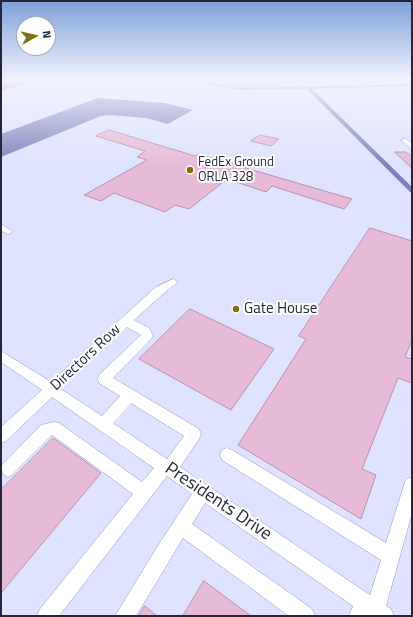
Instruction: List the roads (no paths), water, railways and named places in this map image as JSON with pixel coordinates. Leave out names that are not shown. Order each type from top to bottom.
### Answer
[{"type":"street","points":[[404,140],[412,147]]},
{"type":"street","name":"Directors Row","points":[[1,436],[160,290],[173,282]]},
{"type":"street","points":[[47,616],[144,493],[194,434],[104,379],[147,336],[145,331],[126,321]]},
{"type":"street","name":"Presidents Drive","points":[[1,356],[50,391],[167,467],[370,611]]},
{"type":"street","points":[[102,425],[130,395]]},
{"type":"street","points":[[3,469],[46,430],[54,428],[144,493]]},
{"type":"street","points":[[227,455],[391,556]]},
{"type":"street","points":[[370,611],[391,556],[412,485]]},
{"type":"street","points":[[125,616],[203,492]]},
{"type":"street","points":[[181,526],[305,616]]},
{"type":"water","points":[[69,109],[193,110],[168,124],[146,118],[109,115],[101,116],[1,157],[1,134]]},
{"type":"waterway","points":[[330,109],[412,191]]},
{"type":"place","name":"FedEx Ground ORLA 328","points":[[190,170]]},
{"type":"place","name":"Gate House","points":[[236,309]]}]
